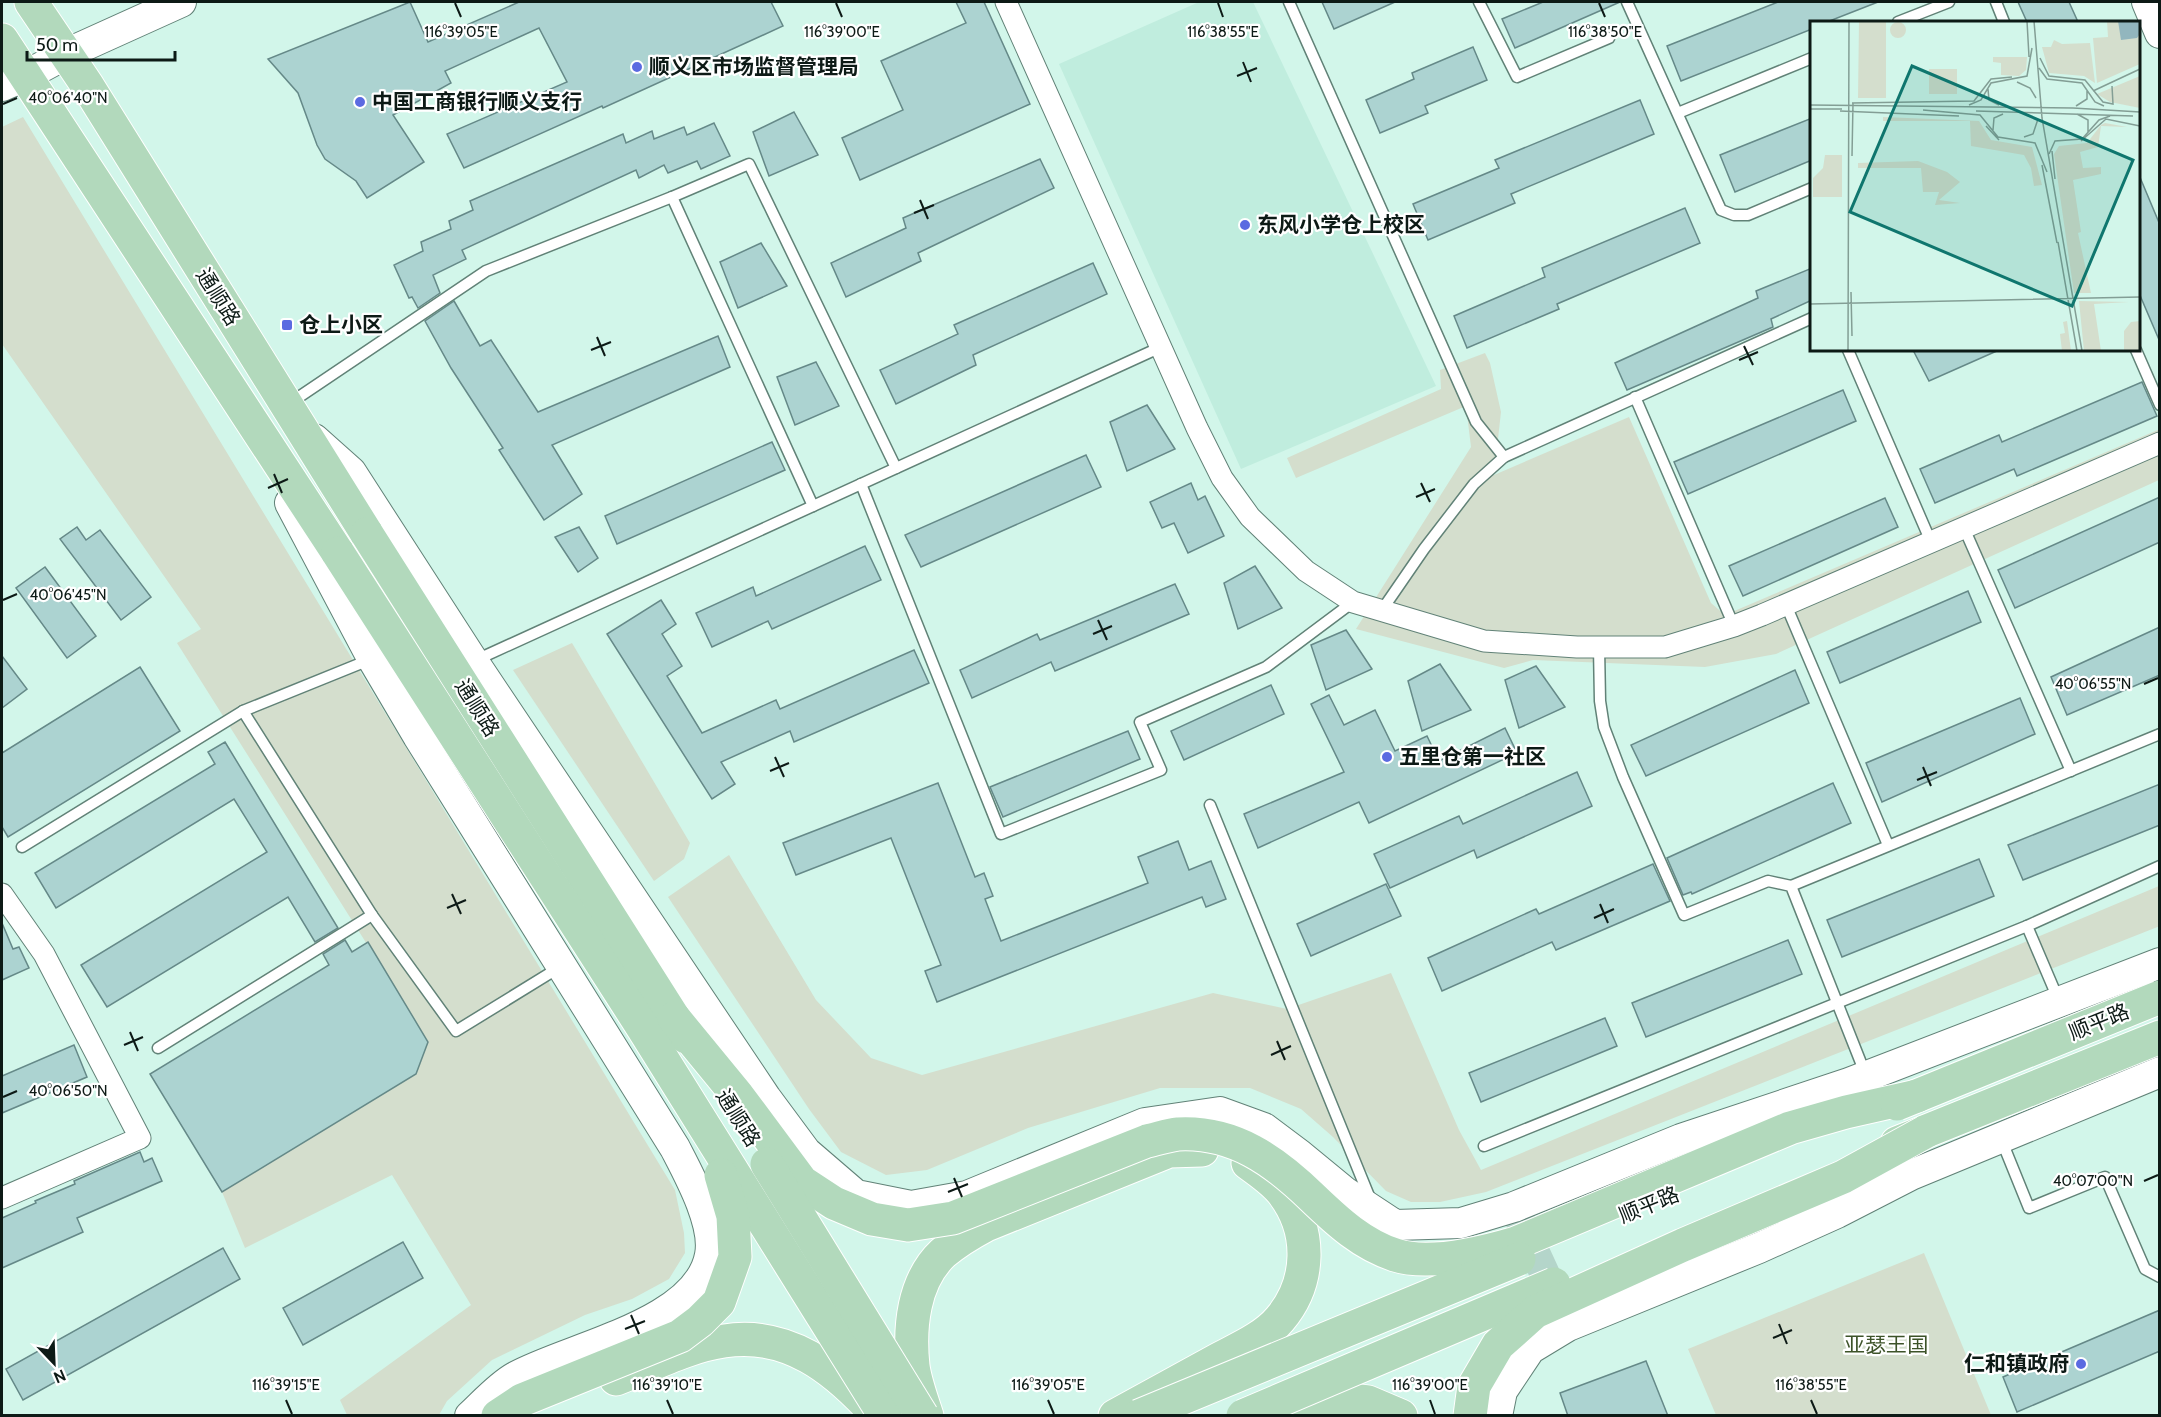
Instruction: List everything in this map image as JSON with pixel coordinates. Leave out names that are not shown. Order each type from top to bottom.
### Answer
[{"type":"main road","name":"通顺路","points":[[31,2],[66,54],[924,1416]]},
{"type":"main road","name":"通顺路","points":[[2,39],[13,81],[266,445],[338,553],[643,1028],[885,1416]]},
{"type":"main road","name":"顺平路","points":[[1139,1416],[2160,997]]},
{"type":"main road","points":[[674,1018],[738,1096],[802,1182],[834,1203],[872,1219],[908,1225],[953,1218],[1147,1141],[1175,1134],[1201,1134],[1230,1141],[1268,1159],[1281,1168],[1341,1225],[1370,1244],[1397,1256],[1427,1260],[1516,1244],[1790,1128],[1846,1112],[1917,1096]]},
{"type":"main road","points":[[498,1416],[522,1400],[680,1336],[700,1321],[719,1302],[729,1277],[735,1257],[733,1216],[725,1186],[714,1160],[643,1028]]},
{"type":"main road","name":"顺平路","points":[[1243,1416],[1638,1248],[2160,1036]]},
{"type":"main road","points":[[1470,1416],[1474,1386],[1498,1345],[1535,1312],[1683,1245],[1843,1177],[1925,1132]]},
{"type":"main road","points":[[924,1416],[913,1367],[912,1322],[920,1287],[941,1255],[963,1238],[986,1225],[1169,1151],[1199,1149],[1248,1163],[1281,1191],[1290,1203],[1302,1232],[1305,1256],[1303,1277],[1296,1295],[1280,1320],[1259,1337],[1115,1416]]},
{"type":"main road","points":[[525,1416],[702,1346],[750,1339],[798,1350],[828,1368],[854,1390],[877,1416]]},
{"type":"main road","points":[[1272,1416],[1335,1398],[1368,1402],[1401,1416]]},
{"type":"street","points":[[13,81],[66,54],[181,2]]},
{"type":"street","points":[[1006,2],[1222,478],[1250,518],[1306,571],[1353,602],[1484,641],[1599,647],[1665,647],[1734,626],[1786,605],[2160,443]]},
{"type":"street","points":[[2146,2],[2160,33]]},
{"type":"street","points":[[292,415],[351,472],[473,661],[766,1098],[806,1152],[856,1195],[911,1206],[967,1196],[1145,1123],[1220,1112],[1264,1128],[1345,1192],[1395,1225],[1461,1222],[1514,1207],[1681,1139],[1866,1076],[2160,963]]},
{"type":"street","points":[[266,445],[282,488],[372,658],[418,736],[680,1157],[690,1176],[709,1228],[711,1254],[703,1278],[682,1299],[658,1317],[514,1377],[470,1416]]},
{"type":"street","points":[[2,894],[44,954],[140,1138],[2,1198]]},
{"type":"street","points":[[1497,1416],[1502,1391],[1530,1349],[1568,1326],[1759,1248],[1838,1213],[1911,1175],[2160,1072]]},
{"type":"lane","points":[[1289,2],[1476,422],[1504,457]]},
{"type":"lane","points":[[1479,2],[1517,77],[1610,38]]},
{"type":"lane","points":[[1627,2],[1721,210],[1748,215],[1810,189]]},
{"type":"lane","points":[[1901,21],[1949,2]]},
{"type":"lane","points":[[1996,2],[2004,21]]},
{"type":"lane","points":[[1678,113],[1810,59]]},
{"type":"lane","points":[[292,415],[486,271],[749,164],[896,468]]},
{"type":"lane","points":[[672,197],[813,506]]},
{"type":"lane","points":[[1382,610],[1424,549],[1474,484],[1504,457],[1810,320]]},
{"type":"lane","points":[[473,661],[1161,347]]},
{"type":"lane","points":[[1848,351],[1930,542]]},
{"type":"lane","points":[[2136,351],[2160,405]]},
{"type":"lane","points":[[1635,398],[1734,626]]},
{"type":"lane","points":[[861,484],[1001,834],[1161,770],[1140,723],[1266,667],[1353,602]]},
{"type":"lane","points":[[1964,528],[2072,771]]},
{"type":"lane","points":[[1786,605],[1888,845]]},
{"type":"lane","points":[[1599,647],[1600,701],[1605,728],[1623,777],[1684,915],[1768,881],[1791,886],[2160,734]]},
{"type":"lane","points":[[22,847],[243,711],[372,658]]},
{"type":"lane","points":[[243,711],[372,915],[456,1031],[562,966]]},
{"type":"lane","points":[[1210,805],[1376,1213]]},
{"type":"lane","points":[[1484,1146],[2027,926],[2160,866]]},
{"type":"lane","points":[[1791,886],[1866,1076]]},
{"type":"lane","points":[[158,1048],[372,915]]},
{"type":"lane","points":[[2027,926],[2059,1002]]},
{"type":"lane","points":[[2000,1138],[2029,1208],[2104,1177],[2145,1269],[2160,1277]]},
{"type":"shaded area","name":"东风小学仓上校区","points":[[1199,2],[1253,2],[1436,386],[1241,469],[1059,64]]},
{"type":"green space","points":[[23,117],[675,1190],[684,1233],[685,1253],[669,1279],[632,1299],[585,1315],[492,1360],[447,1401],[439,1415],[347,1415],[340,1400],[471,1305],[392,1175],[245,1248],[222,1192],[416,1074],[428,1041],[177,643],[201,629],[2,344],[2,127]]},
{"type":"green space","points":[[1485,353],[1490,363],[1501,412],[1494,475],[1629,417],[1711,603],[1725,615],[2160,429],[2159,480],[1776,654],[1705,667],[1533,660],[1504,668],[1356,629],[1471,447],[1466,406],[1296,478],[1287,458],[1441,389],[1440,370]]},
{"type":"green space","points":[[572,643],[690,843],[684,859],[654,881],[513,670]]},
{"type":"green space","points":[[729,855],[816,1000],[871,1058],[922,1075],[1213,993],[1287,1009],[1391,973],[1459,1130],[1481,1170],[2159,886],[2160,926],[1486,1192],[1440,1202],[1411,1202],[1386,1191],[1333,1137],[1301,1109],[1250,1088],[1160,1088],[1028,1128],[927,1170],[886,1175],[841,1152],[809,1109],[668,897]]},
{"type":"green space","name":"亚瑟王国","points":[[1924,1253],[1991,1415],[1716,1415],[1688,1349]]},
{"type":"building","points":[[410,2],[428,42],[519,2],[771,2],[783,26],[464,168],[447,134],[567,82],[539,28],[445,71],[451,83],[393,115],[424,162],[367,198],[356,181],[325,159],[317,145],[298,93],[268,59]]},
{"type":"building","points":[[956,2],[984,2],[1030,104],[860,180],[842,138],[903,110],[881,61],[966,23]]},
{"type":"building","points":[[1322,2],[1395,2],[1334,29]]},
{"type":"building","points":[[1543,2],[1620,2],[1515,48],[1502,19]]},
{"type":"building","points":[[1778,2],[1878,2],[1830,21],[1810,21],[1810,30],[1681,81],[1667,46]]},
{"type":"building","points":[[2018,2],[2069,2],[2078,21],[2027,21]]},
{"type":"building","points":[[1473,47],[1487,80],[1425,106],[1428,113],[1380,133],[1366,100],[1414,79],[1412,73]]},
{"type":"building","points":[[1640,100],[1654,134],[1511,194],[1515,203],[1428,240],[1413,204],[1499,168],[1495,160]]},
{"type":"building","points":[[794,112],[818,155],[769,176],[753,132]]},
{"type":"building","points":[[1810,119],[1810,161],[1735,192],[1720,155]]},
{"type":"building","points":[[714,123],[730,156],[701,169],[697,161],[668,173],[664,165],[639,178],[636,170],[462,250],[466,259],[433,275],[440,293],[418,308],[412,297],[409,298],[394,265],[423,251],[421,242],[451,229],[449,221],[473,210],[470,201],[623,134],[626,143],[652,131],[654,139],[684,127],[687,135]]},
{"type":"building","points":[[1040,159],[1054,188],[918,253],[921,261],[846,297],[831,263],[906,228],[903,218]]},
{"type":"building","points":[[2140,177],[2160,225],[2160,342],[2140,295]]},
{"type":"building","points":[[1685,208],[1700,243],[1557,304],[1559,309],[1467,348],[1454,316],[1545,277],[1542,268]]},
{"type":"building","points":[[761,243],[787,286],[738,308],[720,262]]},
{"type":"building","points":[[1093,263],[1107,294],[973,355],[976,365],[896,404],[880,370],[958,334],[954,325]]},
{"type":"building","points":[[1810,269],[1810,301],[1771,319],[1773,327],[1627,390],[1615,363],[1758,298],[1756,291]]},
{"type":"building","points":[[454,301],[480,346],[491,340],[538,412],[718,336],[730,367],[552,445],[582,494],[544,520],[499,450],[503,448],[451,368],[425,321]]},
{"type":"building","points":[[1914,351],[1997,351],[1929,381]]},
{"type":"building","points":[[816,362],[839,406],[795,425],[777,377]]},
{"type":"building","points":[[2142,382],[2157,416],[2017,476],[2014,469],[1935,503],[1920,469],[1999,435],[2002,442]]},
{"type":"building","points":[[1843,390],[1856,421],[1688,494],[1674,462]]},
{"type":"building","points":[[1147,405],[1175,449],[1127,471],[1110,422]]},
{"type":"building","points":[[772,442],[785,470],[617,544],[605,516]]},
{"type":"building","points":[[1086,455],[1101,487],[921,567],[905,535]]},
{"type":"building","points":[[1191,483],[1198,500],[1205,496],[1224,536],[1188,553],[1174,523],[1162,528],[1150,502]]},
{"type":"building","points":[[2160,497],[2160,542],[2015,608],[1998,570]]},
{"type":"building","points":[[1885,498],[1898,527],[1743,596],[1729,566]]},
{"type":"building","points":[[77,527],[86,540],[100,530],[151,597],[121,620],[60,539]]},
{"type":"building","points":[[579,527],[598,558],[578,572],[555,537]]},
{"type":"building","points":[[865,546],[881,580],[772,629],[768,621],[712,647],[696,613],[753,587],[756,596]]},
{"type":"building","points":[[1255,566],[1282,608],[1238,629],[1224,583]]},
{"type":"building","points":[[45,567],[96,636],[67,658],[16,588]]},
{"type":"building","points":[[1175,584],[1189,614],[1055,671],[1051,662],[972,698],[960,670],[1037,634],[1040,640]]},
{"type":"building","points":[[1968,591],[1981,622],[1840,683],[1827,652]]},
{"type":"building","points":[[661,600],[676,624],[662,634],[682,666],[667,676],[702,733],[776,700],[780,709],[914,650],[929,683],[794,742],[790,731],[721,762],[735,784],[712,799],[607,634]]},
{"type":"building","points":[[2160,627],[2160,675],[2067,715],[2051,677]]},
{"type":"building","points":[[1346,630],[1372,669],[1326,690],[1311,645]]},
{"type":"building","points":[[2,656],[27,689],[2,708]]},
{"type":"building","points":[[1440,664],[1471,710],[1422,731],[1408,681]]},
{"type":"building","points":[[1536,666],[1565,707],[1519,728],[1505,680]]},
{"type":"building","points":[[140,667],[180,731],[8,837],[2,827],[2,753]]},
{"type":"building","points":[[1795,670],[1809,703],[1646,776],[1631,745]]},
{"type":"building","points":[[1271,685],[1284,714],[1184,760],[1171,731]]},
{"type":"building","name":"五里仓第一社区","points":[[1329,695],[1344,725],[1375,710],[1395,751],[1427,736],[1439,761],[1505,728],[1517,753],[1369,823],[1359,802],[1258,848],[1244,814],[1344,772],[1311,704]]},
{"type":"building","points":[[2020,698],[2035,734],[1882,802],[1866,763]]},
{"type":"building","points":[[1128,731],[1140,759],[1003,817],[990,787]]},
{"type":"building","points":[[225,742],[338,928],[315,942],[288,897],[107,1007],[81,965],[267,852],[234,799],[56,908],[35,873],[215,764],[208,752]]},
{"type":"building","points":[[1577,772],[1592,806],[1477,858],[1474,850],[1390,888],[1374,854],[1459,816],[1463,824]]},
{"type":"building","points":[[938,783],[975,877],[984,873],[993,896],[985,899],[1001,941],[1148,883],[1138,857],[1178,841],[1189,870],[1211,861],[1226,899],[1206,907],[1202,897],[937,1002],[925,971],[941,965],[891,838],[796,875],[783,843]]},
{"type":"building","points":[[1833,783],[1851,823],[1692,894],[1691,892],[1683,895],[1667,858]]},
{"type":"building","points":[[2160,784],[2160,825],[2023,880],[2008,845]]},
{"type":"building","points":[[1979,859],[1994,896],[1842,957],[1827,920]]},
{"type":"building","points":[[1653,864],[1670,901],[1556,950],[1552,942],[1442,991],[1428,958],[1536,909],[1539,914]]},
{"type":"building","points":[[1386,884],[1401,916],[1311,956],[1297,924]]},
{"type":"building","points":[[2,923],[13,949],[19,947],[29,968],[2,980]]},
{"type":"building","points":[[345,940],[352,952],[368,942],[428,1042],[416,1074],[222,1192],[150,1074],[329,965],[323,954]]},
{"type":"building","points":[[1788,940],[1802,974],[1646,1037],[1632,1003]]},
{"type":"building","points":[[1605,1018],[1617,1046],[1481,1102],[1469,1073]]},
{"type":"building","points":[[74,1045],[87,1077],[2,1113],[2,1076]]},
{"type":"building","points":[[140,1152],[144,1162],[152,1158],[162,1181],[77,1218],[83,1232],[2,1268],[2,1218],[75,1184],[74,1181]]},
{"type":"building","points":[[403,1242],[423,1278],[303,1345],[283,1308]]},
{"type":"building","points":[[223,1248],[240,1279],[23,1400],[6,1369]]},
{"type":"building","name":"仁和镇政府","points":[[2160,1310],[2160,1351],[2017,1412],[2003,1377]]},
{"type":"building","points":[[1646,1361],[1668,1416],[1568,1416],[1560,1393]]},
{"type":"tunnel","points":[[1514,1207],[1560,1307]]},
{"type":"place","name":"顺义区市场监督管理局","points":[[637,67]]},
{"type":"place","name":"中国工商银行顺义支行","points":[[360,102]]},
{"type":"place","name":"东风小学仓上校区","points":[[1245,225]]},
{"type":"place","name":"仓上小区","points":[[287,325]]},
{"type":"place","name":"五里仓第一社区","points":[[1387,757]]},
{"type":"place","name":"仁和镇政府","points":[[2081,1364]]}]
